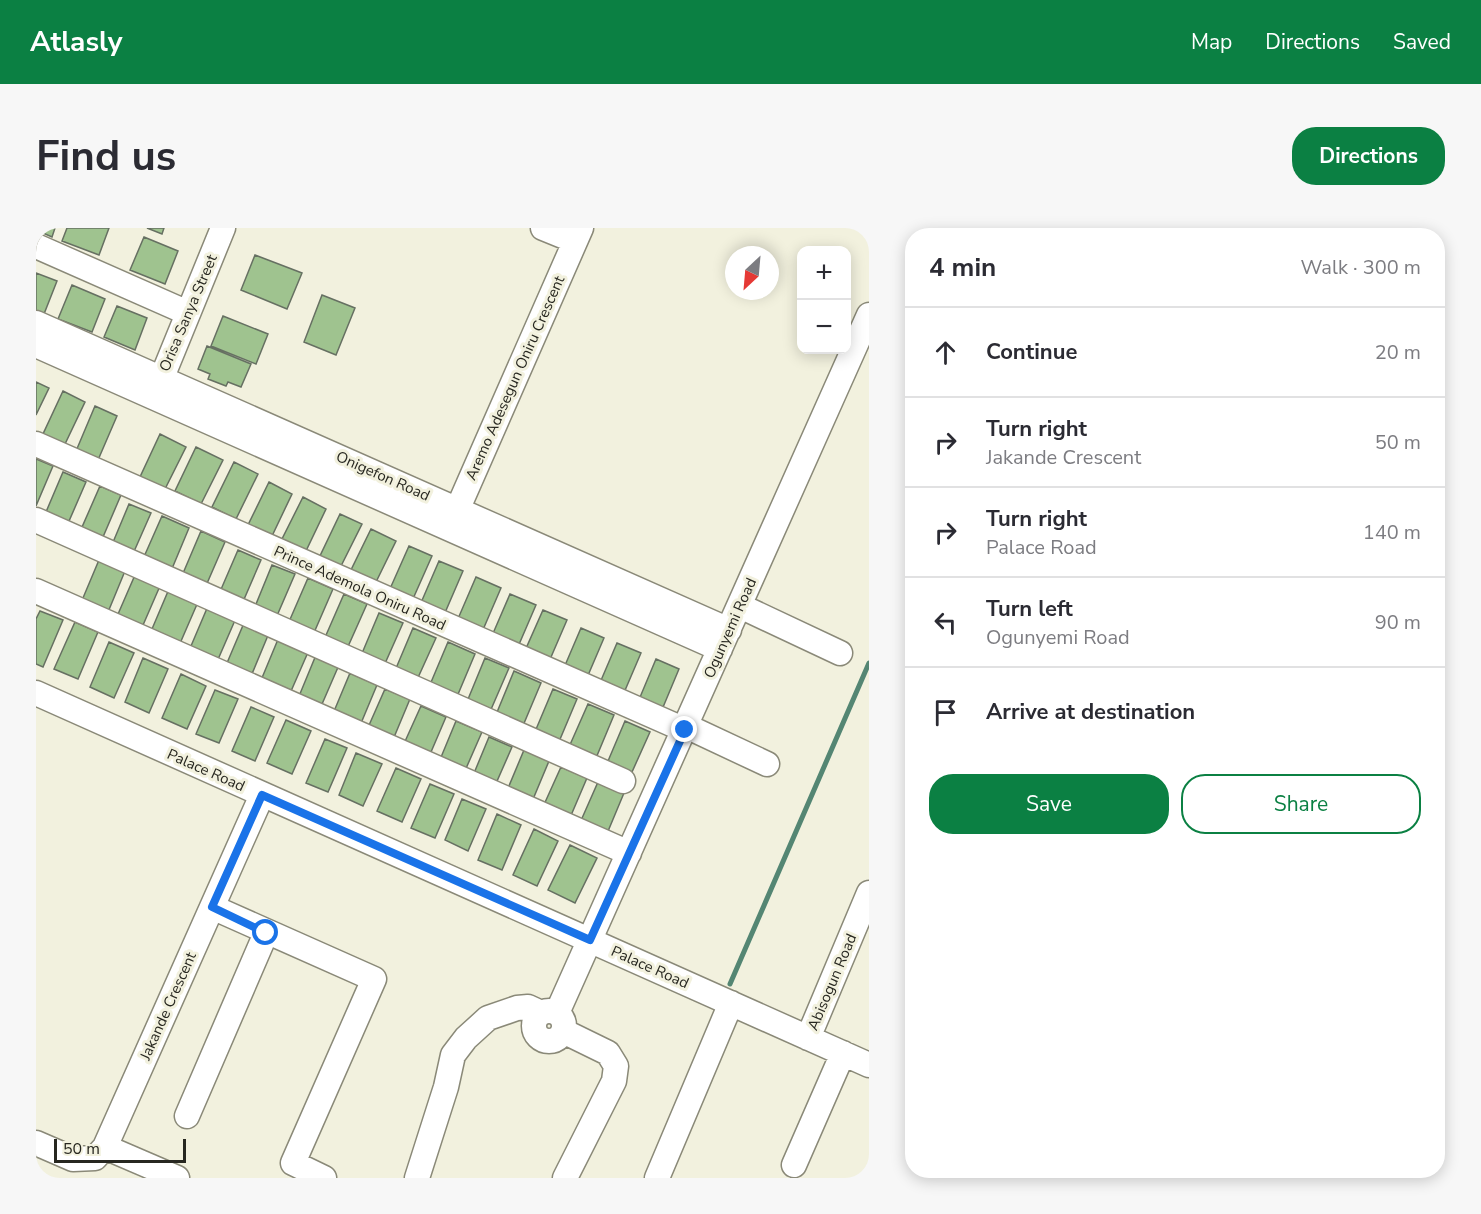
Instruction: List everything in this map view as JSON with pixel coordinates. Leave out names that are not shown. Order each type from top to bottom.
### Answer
[{"type":"street","name":"Orisa Sanya Street","points":[[157,388],[224,228]]},
{"type":"street","points":[[543,228],[578,234]]},
{"type":"street","name":"Aremo Adesegun Oniru Crescent","points":[[453,519],[578,234]]},
{"type":"street","points":[[36,246],[188,313]]},
{"type":"street","name":"Ogunyemi Road","points":[[554,1019],[869,315]]},
{"type":"street","name":"Onigefon Road","points":[[36,323],[157,388]]},
{"type":"street","name":"Onigefon Road","points":[[36,345],[157,388],[725,639]]},
{"type":"street","name":"Prince Ademola Oniru Road","points":[[36,444],[767,764]]},
{"type":"street","points":[[36,520],[623,781]]},
{"type":"street","points":[[36,591],[629,853]]},
{"type":"street","points":[[740,606],[840,653]]},
{"type":"street","name":"Palace Road","points":[[36,693],[869,1065]]},
{"type":"street","name":"Jakande Crescent","points":[[105,1147],[262,795]]},
{"type":"street","name":"Abisogun Road","points":[[808,1038],[869,892]]},
{"type":"street","points":[[212,907],[266,933],[374,979],[293,1163],[324,1178]]},
{"type":"street","points":[[187,1116],[266,933]]},
{"type":"street","points":[[657,1178],[732,1003]]},
{"type":"street","points":[[417,1178],[446,1087],[453,1055],[466,1038],[488,1018],[517,1008],[528,1007],[554,1019],[608,1053],[616,1066],[614,1081],[565,1178]]},
{"type":"street","points":[[794,1165],[843,1053]]},
{"type":"street","points":[[36,1143],[73,1159],[95,1158],[105,1147],[177,1178]]},
{"type":"building","points":[[36,228],[55,228],[52,237]]},
{"type":"building","points":[[67,228],[109,228],[99,255],[62,241]]},
{"type":"building","points":[[147,228],[164,228],[162,234]]},
{"type":"building","points":[[144,237],[178,251],[165,284],[130,270]]},
{"type":"building","points":[[255,255],[302,273],[287,309],[241,290]]},
{"type":"building","points":[[36,273],[57,281],[44,314],[36,311]]},
{"type":"building","points":[[72,285],[105,299],[92,332],[58,319]]},
{"type":"building","points":[[322,295],[355,308],[336,355],[304,342]]},
{"type":"building","points":[[117,306],[147,318],[135,350],[104,337]]},
{"type":"building","points":[[223,316],[268,334],[256,364],[211,346]]},
{"type":"building","points":[[207,346],[251,364],[241,387],[228,382],[226,386],[208,379],[210,374],[198,369]]},
{"type":"building","points":[[36,382],[49,388],[36,415]]},
{"type":"building","points":[[63,391],[85,402],[65,444],[43,434]]},
{"type":"building","points":[[95,406],[117,416],[98,460],[76,451]]},
{"type":"building","points":[[160,434],[186,447],[165,489],[140,477]]},
{"type":"building","points":[[196,447],[223,460],[201,504],[175,491]]},
{"type":"building","points":[[36,459],[53,466],[36,506]]},
{"type":"building","points":[[234,462],[258,474],[236,519],[212,507]]},
{"type":"building","points":[[63,472],[86,482],[66,528],[43,519]]},
{"type":"building","points":[[269,482],[292,494],[272,536],[248,525]]},
{"type":"building","points":[[100,486],[121,495],[100,544],[79,534]]},
{"type":"building","points":[[303,497],[326,509],[305,553],[281,541]]},
{"type":"building","points":[[129,504],[151,513],[132,556],[111,547]]},
{"type":"building","points":[[340,514],[362,524],[340,568],[319,558]]},
{"type":"building","points":[[162,516],[189,528],[171,571],[143,559]]},
{"type":"building","points":[[371,529],[396,541],[376,582],[351,570]]},
{"type":"building","points":[[201,531],[225,542],[205,588],[181,578]]},
{"type":"building","points":[[409,546],[432,556],[412,601],[389,591]]},
{"type":"building","points":[[238,550],[261,560],[242,604],[219,594]]},
{"type":"building","points":[[99,560],[125,571],[106,617],[80,605]]},
{"type":"building","points":[[439,561],[463,571],[444,615],[420,605]]},
{"type":"building","points":[[272,565],[295,574],[276,618],[254,609]]},
{"type":"building","points":[[135,575],[160,586],[140,632],[115,621]]},
{"type":"building","points":[[476,577],[501,588],[482,632],[457,621]]},
{"type":"building","points":[[308,578],[333,589],[313,635],[288,624]]},
{"type":"building","points":[[169,589],[198,602],[178,648],[149,636]]},
{"type":"building","points":[[344,594],[367,604],[346,651],[323,642]]},
{"type":"building","points":[[510,594],[536,605],[517,649],[491,638]]},
{"type":"building","points":[[208,606],[236,618],[216,664],[188,653]]},
{"type":"building","points":[[543,610],[567,620],[548,664],[524,653]]},
{"type":"building","points":[[40,611],[63,620],[43,667],[36,664],[36,619]]},
{"type":"building","points":[[379,613],[403,623],[383,668],[360,658]]},
{"type":"building","points":[[75,622],[98,632],[78,679],[54,669]]},
{"type":"building","points":[[244,623],[269,633],[249,681],[224,670]]},
{"type":"building","points":[[413,628],[436,638],[416,682],[394,673]]},
{"type":"building","points":[[581,628],[604,638],[586,680],[563,670]]},
{"type":"building","points":[[279,637],[309,650],[288,698],[259,685]]},
{"type":"building","points":[[109,642],[134,653],[114,698],[90,687]]},
{"type":"building","points":[[448,642],[475,654],[456,699],[429,687]]},
{"type":"building","points":[[617,643],[641,653],[623,695],[599,685]]},
{"type":"building","points":[[316,655],[339,665],[319,711],[297,701]]},
{"type":"building","points":[[143,658],[168,669],[149,713],[125,702]]},
{"type":"building","points":[[485,658],[509,668],[489,714],[466,704]]},
{"type":"building","points":[[656,659],[679,669],[661,712],[638,702]]},
{"type":"building","points":[[514,671],[541,683],[522,728],[495,717]]},
{"type":"building","points":[[350,673],[377,685],[359,728],[332,716]]},
{"type":"building","points":[[181,674],[206,686],[187,729],[162,718]]},
{"type":"building","points":[[385,689],[410,699],[392,742],[366,732]]},
{"type":"building","points":[[553,689],[577,699],[558,744],[534,734]]},
{"type":"building","points":[[215,690],[238,699],[219,743],[196,734]]},
{"type":"building","points":[[588,704],[614,715],[596,758],[569,747]]},
{"type":"building","points":[[421,706],[446,717],[428,759],[402,748]]},
{"type":"building","points":[[251,707],[274,717],[255,761],[232,751]]},
{"type":"building","points":[[286,720],[311,731],[292,774],[267,763]]},
{"type":"building","points":[[456,721],[482,732],[464,773],[439,762]]},
{"type":"building","points":[[625,721],[650,732],[632,772],[608,761]]},
{"type":"building","points":[[489,737],[512,747],[494,788],[472,778]]},
{"type":"building","points":[[325,739],[347,748],[328,792],[306,783]]},
{"type":"building","points":[[524,750],[549,761],[531,804],[506,793]]},
{"type":"building","points":[[356,753],[382,764],[363,806],[339,795]]},
{"type":"building","points":[[561,767],[587,778],[569,820],[542,809]]},
{"type":"building","points":[[396,768],[421,779],[402,822],[377,811]]},
{"type":"building","points":[[598,782],[624,793],[606,836],[579,825]]},
{"type":"building","points":[[430,784],[454,794],[435,838],[411,828]]},
{"type":"building","points":[[462,799],[486,809],[468,851],[445,840]]},
{"type":"building","points":[[497,814],[521,825],[502,870],[478,860]]},
{"type":"building","points":[[534,829],[558,841],[537,886],[513,875]]},
{"type":"building","points":[[570,845],[597,858],[575,903],[548,890]]},
{"type":"waterway","points":[[730,984],[869,663]]},
{"type":"route","points":[[266,933],[212,907],[262,795],[590,940],[685,730]]}]
